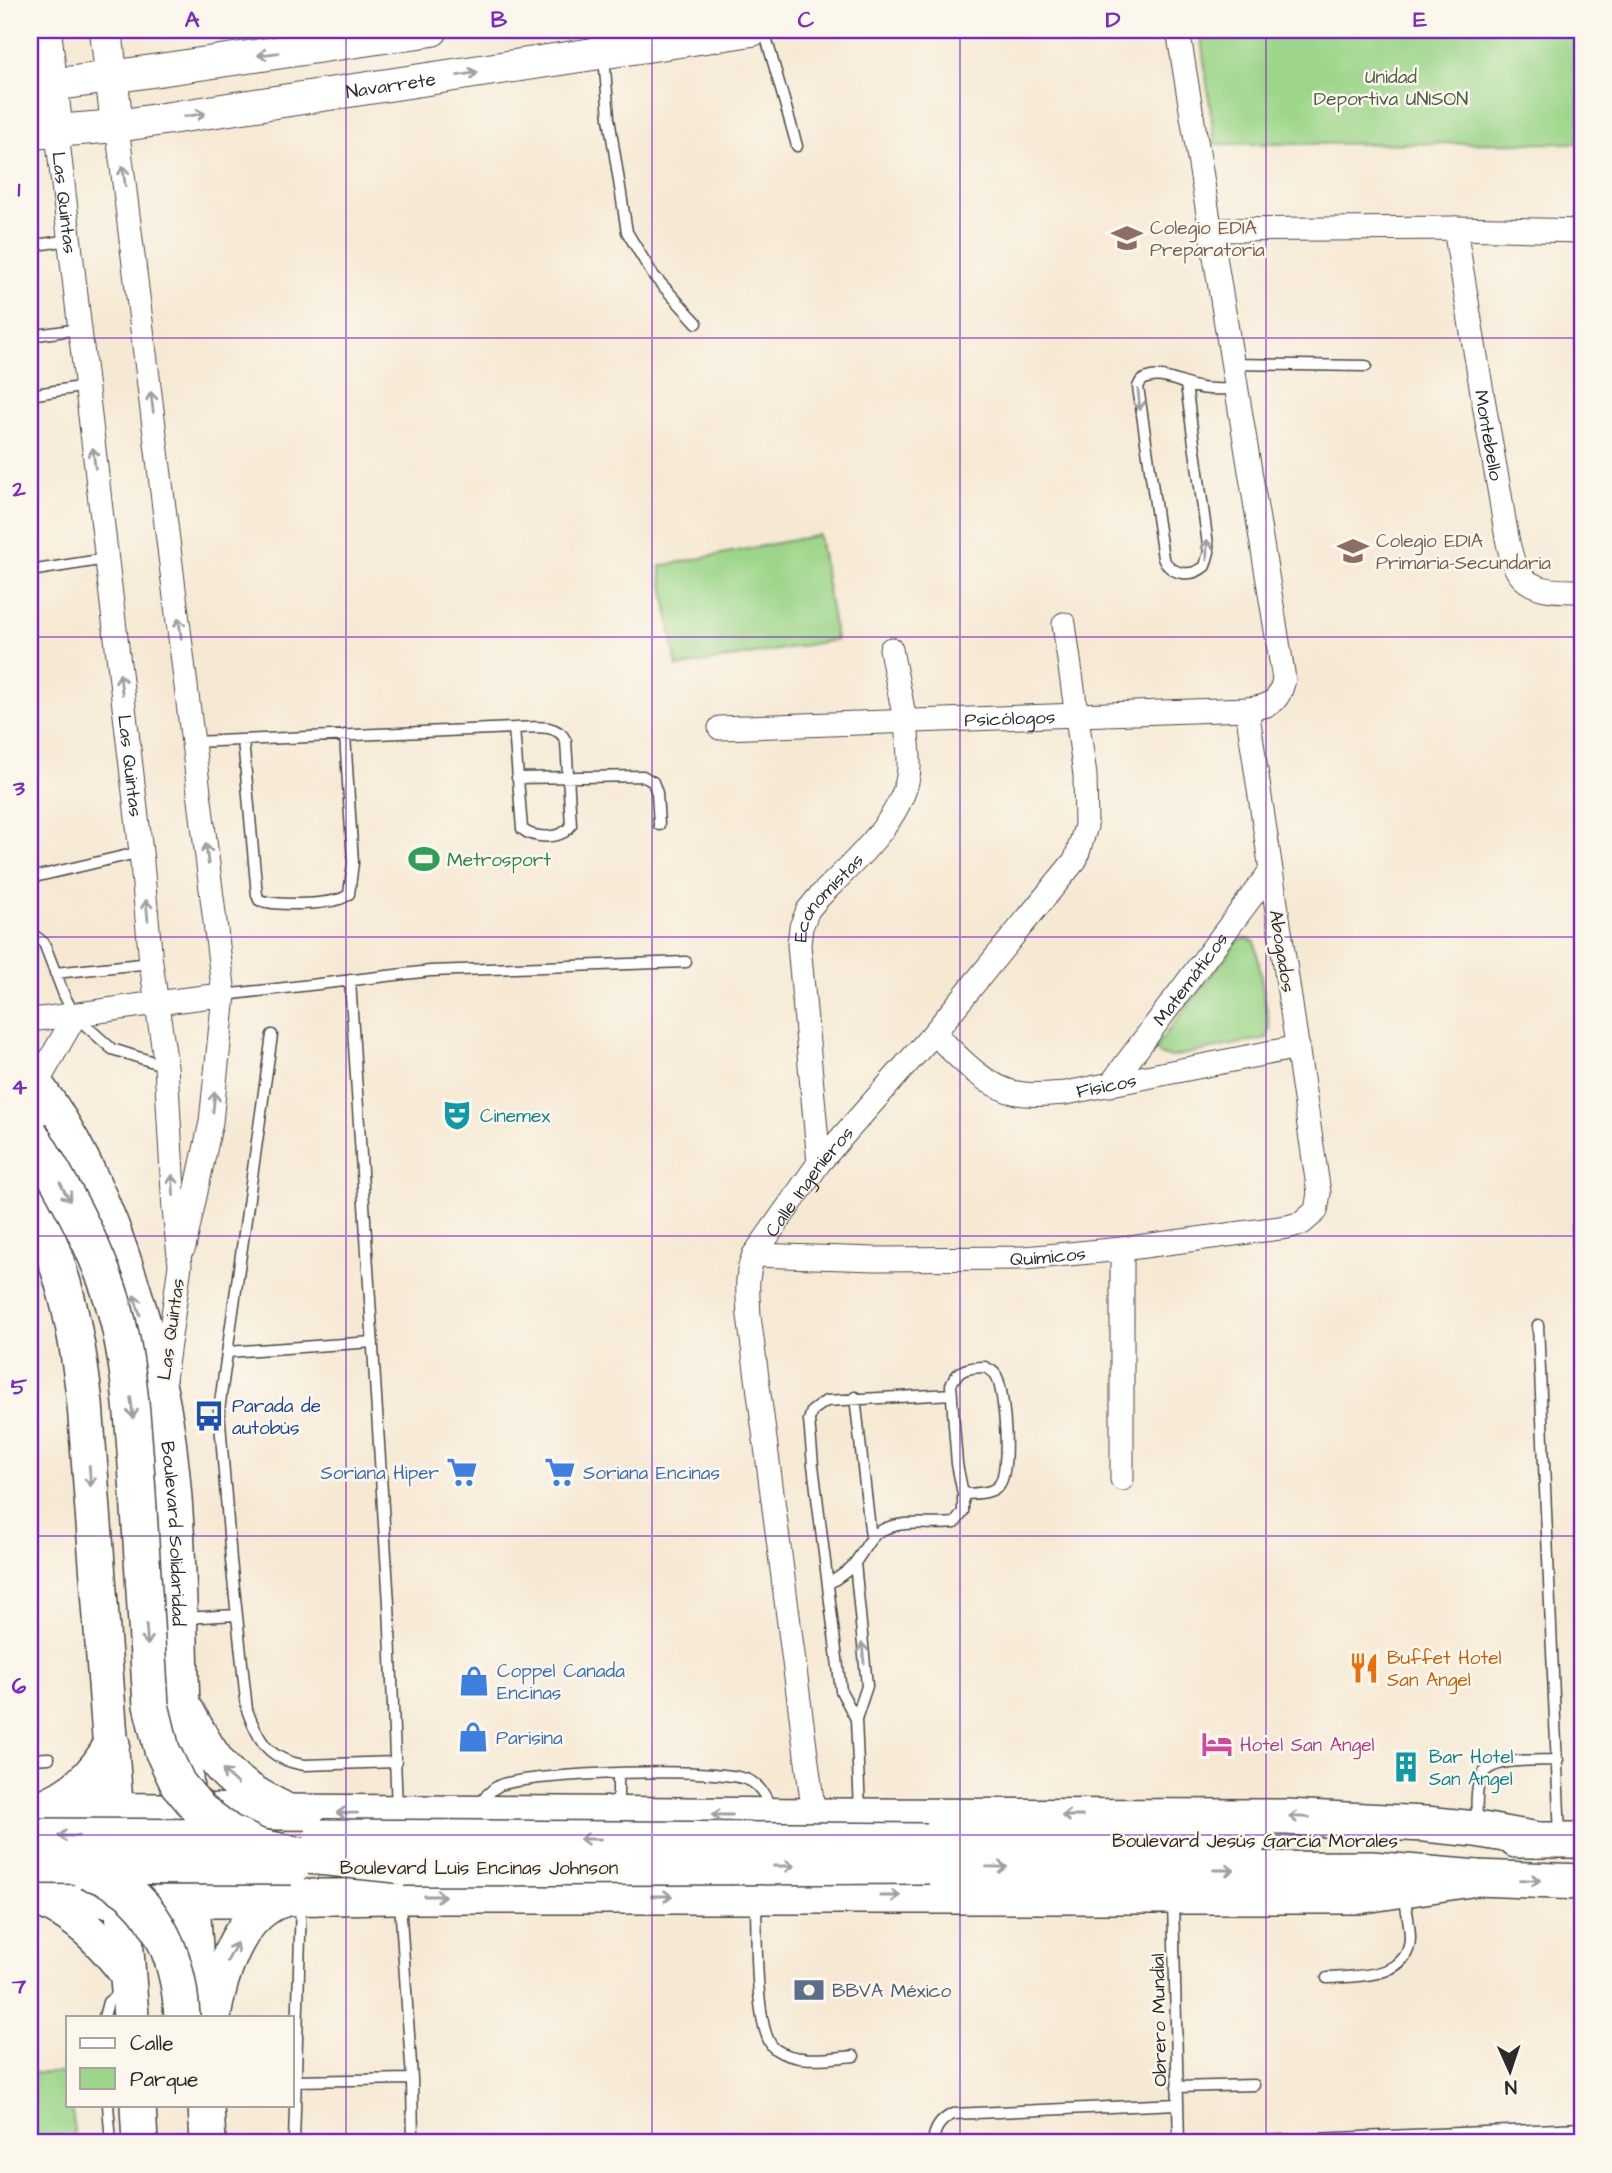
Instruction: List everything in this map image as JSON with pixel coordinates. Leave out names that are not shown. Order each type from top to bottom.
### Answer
[{"type":"main road","points":[[43,133],[40,85],[45,30]]},
{"type":"main road","points":[[106,30],[117,126]]},
{"type":"main road","points":[[40,85],[432,30]]},
{"type":"main road","name":"Navarrete","points":[[43,133],[117,126],[752,30]]},
{"type":"main road","name":"Boulevard Solidaridad","points":[[33,1081],[78,1154],[103,1206],[143,1324],[161,1399],[170,1459],[181,1619],[191,1900],[200,2016]]},
{"type":"main road","points":[[30,1133],[78,1217],[106,1280],[118,1326],[133,1420],[151,1705],[162,1750],[178,1784],[201,1811],[229,1832],[257,1846],[299,1854],[426,1868]]},
{"type":"main road","points":[[31,1203],[56,1259],[73,1314],[85,1404],[129,1993]]},
{"type":"main road","points":[[95,1547],[108,1552],[138,1553],[176,1540]]},
{"type":"main road","points":[[182,1703],[208,1750],[230,1778],[250,1793],[288,1813]]},
{"type":"main road","points":[[31,1819],[88,1779],[102,1763],[112,1744]]},
{"type":"main road","points":[[31,1819],[117,1810],[774,1816],[1286,1816],[1425,1824],[1476,1835],[1560,1840]]},
{"type":"main road","name":"Boulevard Luis Encinas Johnson","points":[[31,1819],[928,1853]]},
{"type":"main road","name":"Boulevard Jesús García Morales","points":[[928,1853],[1476,1835]]},
{"type":"main road","name":"Boulevard Luis Encinas Johnson","points":[[32,1887],[426,1868],[928,1853]]},
{"type":"main road","name":"Boulevard Jesús García Morales","points":[[928,1853],[1404,1880]]},
{"type":"main road","points":[[30,1859],[91,1872],[128,1891],[155,1921],[173,1956],[182,2016]]},
{"type":"main road","points":[[32,1887],[123,1900],[191,1900],[399,1896],[1358,1896],[1404,1880],[1477,1878],[1582,1882]]},
{"type":"main road","points":[[32,1887],[74,1917],[101,1941],[129,1993]]},
{"type":"main road","points":[[213,2016],[221,1975],[242,1934],[263,1910],[291,1899]]},
{"type":"main road","points":[[138,2106],[140,2143]]},
{"type":"main road","points":[[187,2106],[188,2143]]},
{"type":"main road","points":[[206,2106],[208,2143]]},
{"type":"street","points":[[1178,30],[1236,388]]},
{"type":"street","points":[[117,126],[224,995],[211,1122],[180,1265]]},
{"type":"street","name":"Las Quintas","points":[[43,133],[69,240],[141,852],[151,962],[166,1066],[174,1210],[180,1265],[161,1399]]},
{"type":"street","name":"Montebello","points":[[1455,229],[1482,397],[1510,547],[1518,572],[1530,583],[1548,591],[1582,592]]},
{"type":"street","points":[[1211,230],[1582,231]]},
{"type":"street","name":"Psicólogos","points":[[720,728],[1266,708],[1282,689],[1284,679],[1236,388]]},
{"type":"street","name":"Calle Ingenieros","points":[[814,1816],[749,1316],[749,1266],[819,1163],[934,1033],[1076,859],[1083,844],[1087,809],[1078,715],[1064,624]]},
{"type":"street","name":"Economistas","points":[[819,1163],[799,946],[801,928],[813,904],[891,818],[900,804],[909,768],[891,649]]},
{"type":"street","name":"Abogados","points":[[1247,709],[1319,1193]]},
{"type":"street","name":"Matemáticos","points":[[1110,1085],[1270,872]]},
{"type":"street","points":[[30,1020],[75,1016],[156,1001],[224,995]]},
{"type":"street","points":[[33,1081],[75,1016]]},
{"type":"street","name":"Físicos","points":[[934,1033],[993,1084],[1014,1093],[1036,1095],[1110,1085],[1298,1047]]},
{"type":"street","name":"Químicos","points":[[754,1255],[1025,1258],[1122,1249],[1302,1223],[1316,1211],[1319,1193]]},
{"type":"street","points":[[1122,1249],[1122,1479]]},
{"type":"lane","points":[[764,30],[797,146]]},
{"type":"lane","points":[[604,54],[608,118],[627,232],[653,275],[697,323]]},
{"type":"lane","points":[[30,246],[69,240]]},
{"type":"lane","points":[[30,337],[79,329]]},
{"type":"lane","points":[[1232,364],[1366,366]]},
{"type":"lane","points":[[1186,385],[1209,552],[1205,566],[1190,574],[1172,570],[1166,566],[1163,558],[1138,387],[1145,378],[1162,376],[1203,389],[1236,388]]},
{"type":"lane","points":[[30,395],[86,386]]},
{"type":"lane","points":[[30,571],[106,559]]},
{"type":"lane","points":[[193,741],[514,728],[552,728],[562,733],[566,741],[571,825],[567,831],[535,836],[522,829],[514,728]]},
{"type":"lane","points":[[243,740],[257,895],[260,900],[279,904],[337,900],[349,894],[353,863],[345,735]]},
{"type":"lane","points":[[517,778],[643,776],[653,782],[657,793],[659,825]]},
{"type":"lane","points":[[30,878],[141,852]]},
{"type":"lane","points":[[30,932],[44,943],[75,1016],[112,1049],[166,1066]]},
{"type":"lane","points":[[55,973],[151,962]]},
{"type":"lane","points":[[224,995],[430,971],[686,962]]},
{"type":"lane","points":[[350,980],[396,1762],[399,1896],[412,2079],[413,2143]]},
{"type":"lane","points":[[271,1035],[219,1410],[236,1615],[247,1710],[254,1730],[264,1746],[277,1758],[290,1763],[305,1765],[396,1762]]},
{"type":"lane","points":[[1538,1325],[1560,1840]]},
{"type":"lane","points":[[227,1352],[373,1342]]},
{"type":"lane","points":[[828,1584],[855,1563],[872,1538],[881,1530],[903,1525],[955,1523],[963,1512],[951,1385],[956,1374],[968,1368],[985,1367],[992,1370],[997,1378],[1007,1457],[1003,1478],[998,1487],[988,1492],[963,1494]]},
{"type":"lane","points":[[856,1719],[841,1690],[810,1420],[812,1411],[826,1401],[952,1394]]},
{"type":"lane","points":[[856,1398],[872,1538]]},
{"type":"lane","points":[[855,1563],[867,1686],[856,1719],[860,1816]]},
{"type":"lane","points":[[181,1619],[236,1615]]},
{"type":"lane","points":[[30,1759],[49,1758]]},
{"type":"lane","points":[[1476,1835],[1478,1784],[1485,1771],[1508,1762],[1558,1760]]},
{"type":"lane","points":[[476,1814],[487,1794],[498,1786],[519,1780],[618,1774],[722,1774],[742,1777],[758,1786],[774,1816]]},
{"type":"lane","points":[[618,1774],[618,1815]]},
{"type":"lane","points":[[1326,1978],[1378,1973],[1399,1963],[1405,1957],[1410,1938],[1404,1880]]},
{"type":"lane","points":[[756,1896],[760,2000],[763,2029],[768,2042],[790,2056],[821,2059],[854,2056]]},
{"type":"lane","name":"Obrero Mundial","points":[[1173,1896],[1179,2143]]},
{"type":"lane","points":[[291,1899],[292,2016]]},
{"type":"lane","points":[[104,2016],[108,2002],[129,1993]]},
{"type":"lane","points":[[294,2081],[412,2079]]},
{"type":"lane","points":[[1177,2087],[1254,2084]]},
{"type":"lane","points":[[933,2143],[937,2126],[953,2114],[1178,2104]]},
{"type":"lane","points":[[108,2106],[111,2143]]},
{"type":"lane","points":[[293,2106],[294,2143]]},
{"type":"lane","points":[[1213,2143],[1582,2128]]},
{"type":"green space","name":"Unidad Deportiva UNISON","points":[[1200,30],[1582,30],[1582,143],[1215,144]]},
{"type":"green space","points":[[819,535],[836,640],[677,667],[660,566]]},
{"type":"green space","points":[[1248,938],[1255,942],[1270,1029],[1267,1038],[1171,1057],[1161,1055],[1156,1050],[1158,1044],[1239,940]]},
{"type":"green space","points":[[1572,1224],[1582,1224],[1582,1247],[1570,1247]]},
{"type":"green space","points":[[30,2073],[66,2073],[66,2106],[72,2106],[75,2143],[30,2143]]},
{"type":"place","name":"Colegio EDIA Preparatoria","points":[[1127,238]]},
{"type":"place","name":"Colegio EDIA Primaria-Secundaria","points":[[1353,551]]},
{"type":"place","name":"Metrosport","points":[[424,859]]},
{"type":"place","name":"Cinemex","points":[[457,1115]]},
{"type":"place","name":"Parada de autobús","points":[[209,1416]]},
{"type":"place","name":"Soriana Hiper","points":[[462,1472]]},
{"type":"place","name":"Soriana Encinas","points":[[560,1472]]},
{"type":"place","name":"Buffet Hotel San Angel","points":[[1364,1668]]},
{"type":"place","name":"Coppel Canada Encinas","points":[[474,1681]]},
{"type":"place","name":"Parisina","points":[[473,1737]]},
{"type":"place","name":"Hotel San Angel","points":[[1217,1744]]},
{"type":"place","name":"Bar Hotel San Angel","points":[[1406,1767]]},
{"type":"place","name":"BBVA México","points":[[809,1990]]}]
